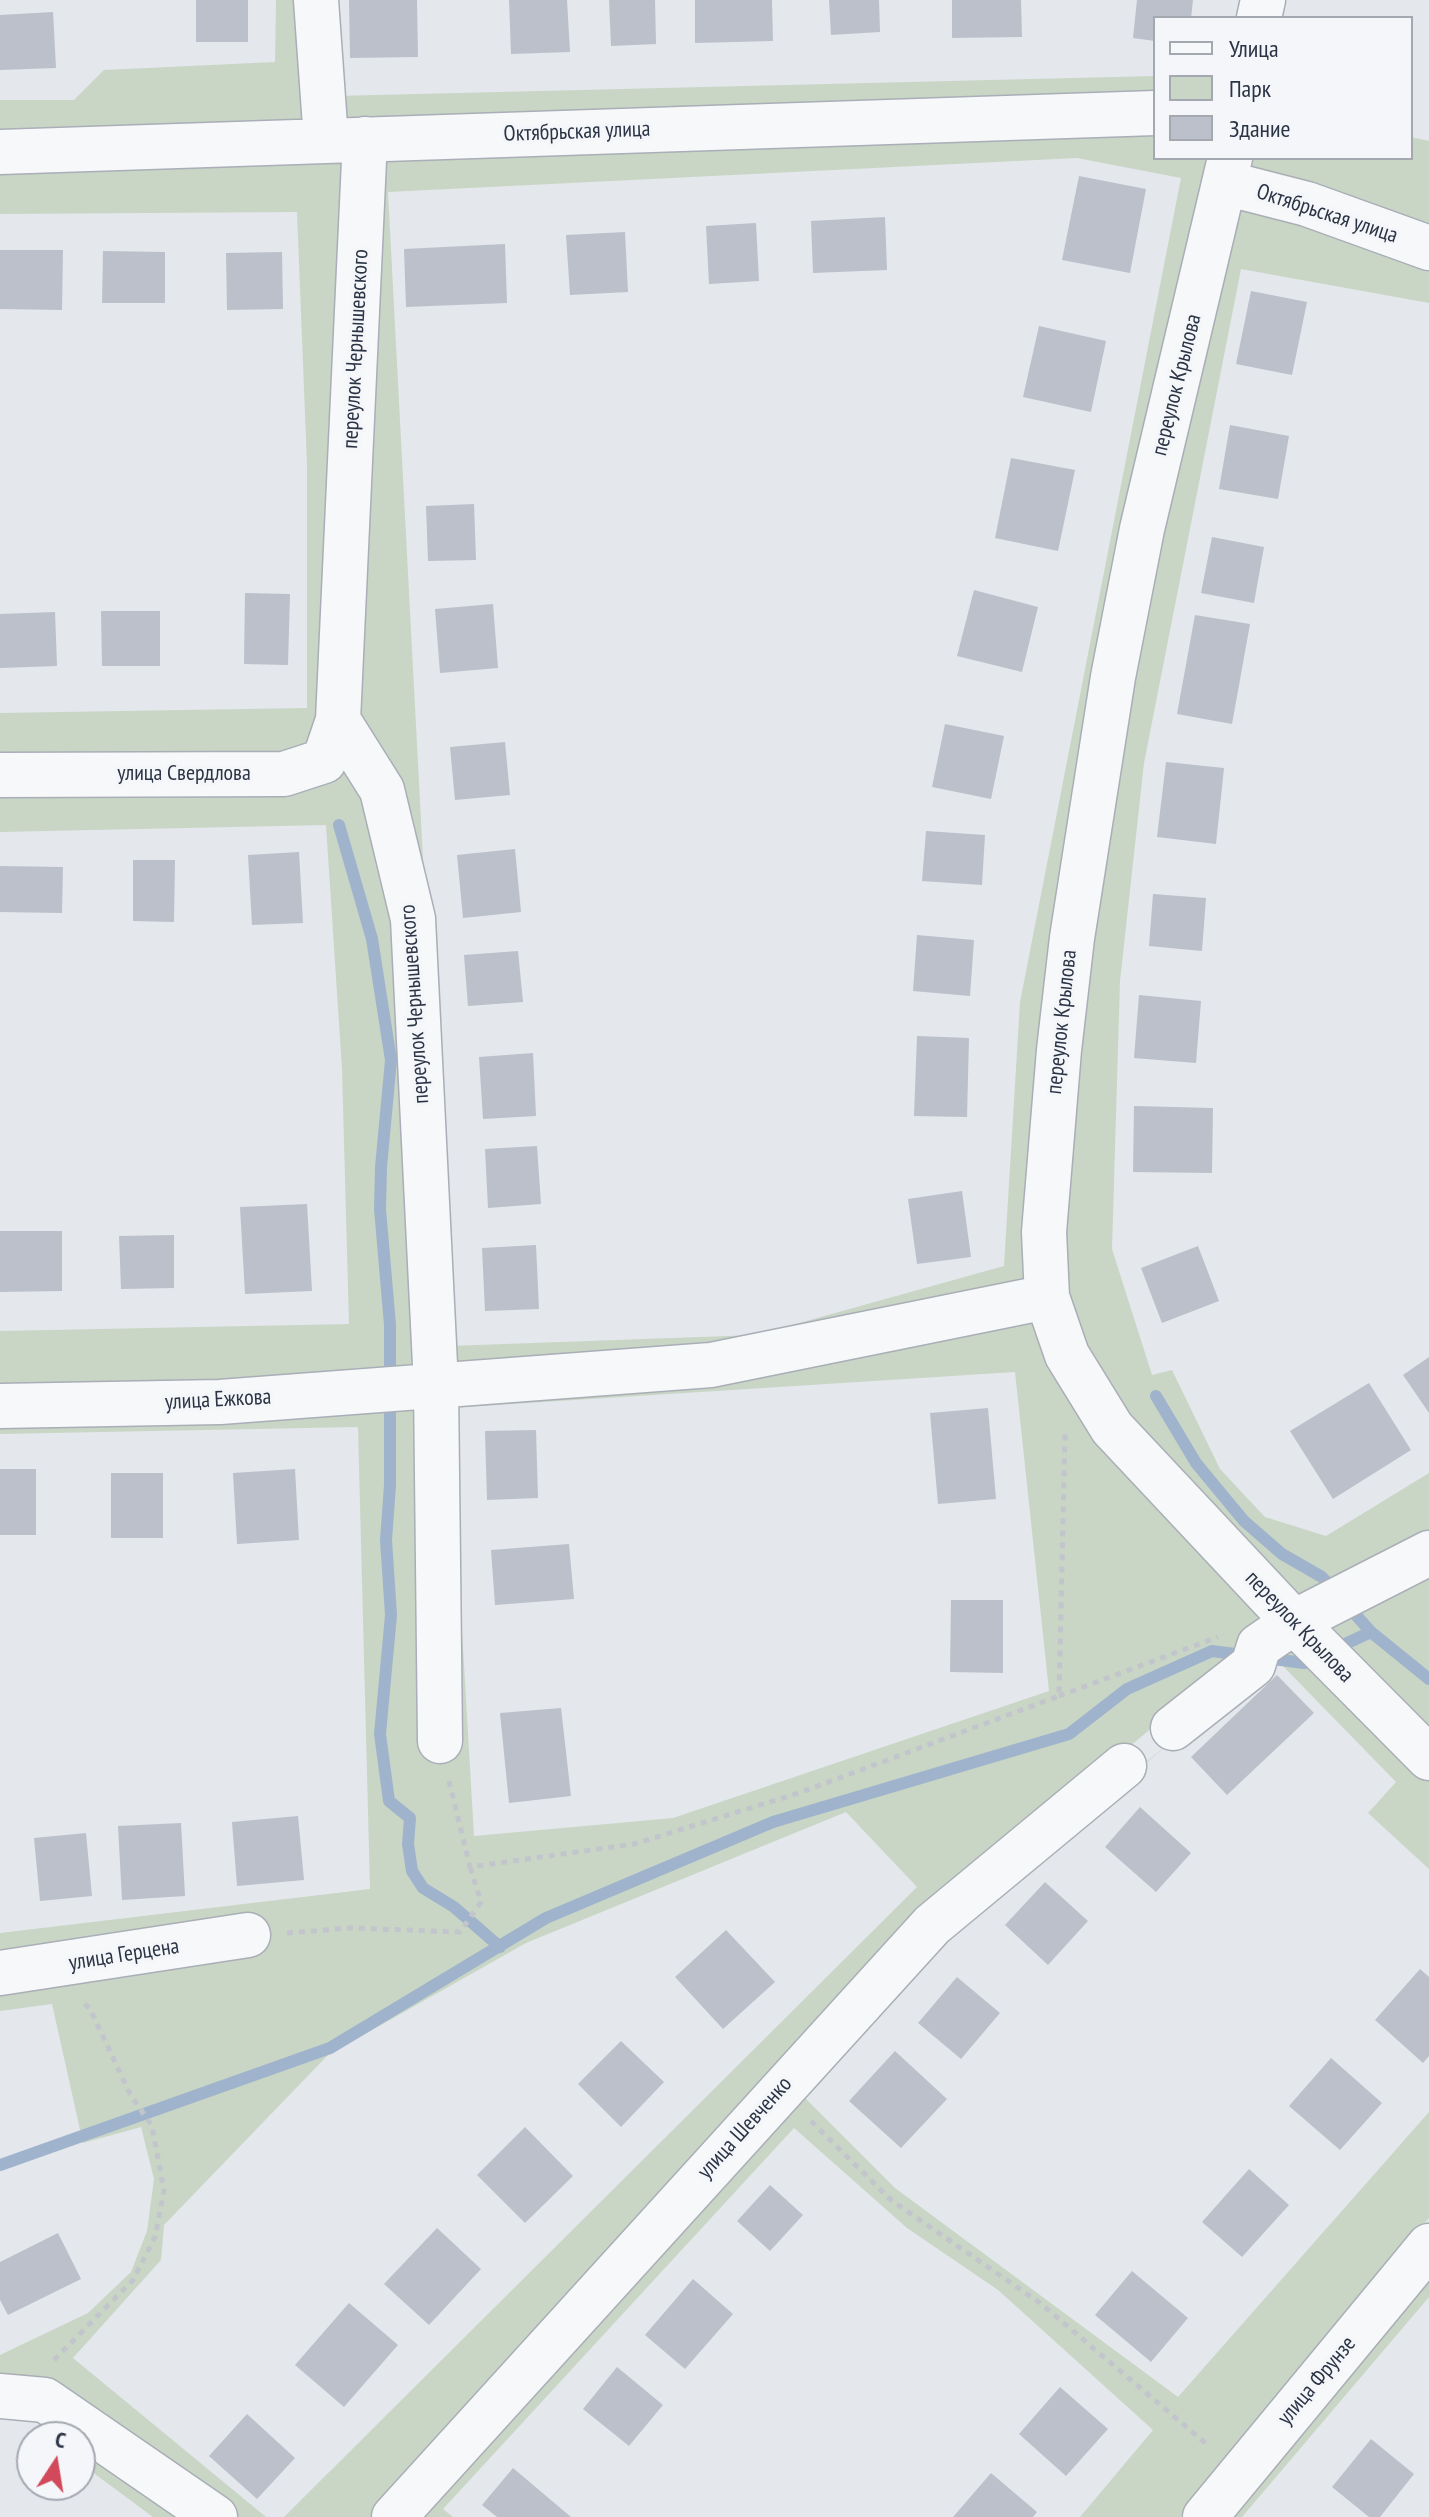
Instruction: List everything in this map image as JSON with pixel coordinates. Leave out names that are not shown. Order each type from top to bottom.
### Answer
[{"type":"street","name":"переулок Чернышевского","points":[[316,0],[346,139],[338,720],[382,790],[413,919],[436,1385],[440,1741]]},
{"type":"street","name":"Октябрьская улица","points":[[0,152],[1153,113]]},
{"type":"street","name":"Октябрьская улица","points":[[1228,170],[1307,204],[1429,248]]},
{"type":"street","name":"переулок Крылова","points":[[1228,170],[1142,529],[1106,723],[1072,938],[1059,1050],[1044,1232],[1047,1297],[1067,1355],[1112,1428],[1313,1642],[1429,1758]]},
{"type":"street","name":"улица Свердлова","points":[[0,775],[284,774],[324,761],[338,720]]},
{"type":"street","name":"улица Ежкова","points":[[0,1406],[220,1402],[711,1365],[1047,1297]]},
{"type":"street","points":[[1173,1728],[1253,1665],[1259,1646],[1313,1642],[1429,1553]]},
{"type":"street","name":"улица Шевченко","points":[[394,2517],[932,1925],[1124,1766]]},
{"type":"street","name":"улица Герцена","points":[[0,1973],[248,1935]]},
{"type":"street","name":"улица Фрунзе","points":[[1205,2517],[1429,2246]]},
{"type":"street","points":[[9,2396],[45,2400],[215,2517]]},
{"type":"path","points":[[1059,1696],[1065,1433]]},
{"type":"path","points":[[470,1867],[634,1844],[799,1793],[1224,1636]]},
{"type":"path","points":[[248,1935],[351,1928],[460,1932],[481,1902],[440,1741]]},
{"type":"path","points":[[9,2396],[133,2280],[155,2237],[164,2191],[152,2126],[130,2094],[90,2009],[46,1967]]},
{"type":"path","points":[[779,2090],[891,2200],[1040,2303],[1242,2473]]},
{"type":"green space","points":[[276,0],[308,0],[314,128],[0,141],[0,100],[74,100],[104,70],[275,62]]},
{"type":"green space","points":[[1153,76],[1153,96],[333,124],[335,96]]},
{"type":"green space","points":[[1153,126],[1153,160],[1215,160],[1032,1290],[709,1355],[447,1373],[449,1346],[756,1335],[1004,1266],[1020,1002],[1181,178],[1077,158],[388,192],[426,916],[347,717],[375,152]]},
{"type":"green space","points":[[1413,137],[1429,141],[1429,238],[1245,166],[1246,160],[1413,160]]},
{"type":"green space","points":[[353,150],[314,749],[285,762],[0,762],[0,713],[307,708],[307,465],[297,212],[0,214],[0,162]]},
{"type":"green space","points":[[1259,201],[1429,258],[1429,303],[1241,269],[1144,763],[1120,981],[1112,1249],[1152,1375],[1172,1370],[1220,1469],[1265,1517],[1326,1536],[1429,1473],[1429,1539],[1308,1594],[1284,1591],[1124,1421],[1080,1352],[1056,1228],[1126,680],[1235,209]]},
{"type":"green space","points":[[340,743],[371,792],[401,921],[423,1380],[0,1396],[0,1331],[349,1324],[342,1069],[326,825],[0,832],[0,784],[288,783]]},
{"type":"green space","points":[[1033,1311],[1268,1614],[1262,1636],[930,1913],[379,2517],[284,2517],[917,1887],[846,1812],[526,1943],[328,2055],[164,2225],[161,2260],[73,2358],[266,2517],[232,2517],[96,2437],[96,2421],[69,2421],[0,2380],[0,2355],[88,2313],[131,2272],[147,2231],[154,2179],[141,2127],[83,2143],[52,2004],[0,2011],[0,1933],[370,1889],[358,1427],[0,1434],[0,1415],[426,1396],[450,1425],[474,1836],[673,1818],[1049,1691],[1015,1372],[449,1408],[448,1393]]},
{"type":"green space","points":[[1429,1564],[1429,1738],[1328,1638],[1333,1620]]},
{"type":"green space","points":[[1296,1641],[1429,1776],[1429,1869],[1368,1813],[1396,1782],[1280,1663],[1261,1663]]},
{"type":"green space","points":[[1167,1745],[979,1909],[804,2097],[895,2188],[1178,2397],[1429,2112],[1429,2218],[1181,2517],[1080,2517],[1153,2430],[998,2290],[907,2228],[794,2128],[443,2509],[453,2517],[423,2517],[943,1929]]},
{"type":"green space","points":[[1429,2268],[1429,2297],[1242,2517],[1225,2517]]},
{"type":"green space","points":[[96,2453],[198,2517],[153,2517],[96,2475]]},
{"type":"building","points":[[196,0],[248,0],[248,42],[196,42]]},
{"type":"building","points":[[349,0],[417,0],[418,57],[350,58]]},
{"type":"building","points":[[509,0],[567,0],[570,52],[511,54]]},
{"type":"building","points":[[609,0],[655,0],[656,44],[611,46]]},
{"type":"building","points":[[695,0],[772,0],[773,41],[695,43]]},
{"type":"building","points":[[829,0],[879,0],[880,32],[831,35]]},
{"type":"building","points":[[952,0],[1021,0],[1022,37],[952,38]]},
{"type":"building","points":[[1137,0],[1193,0],[1191,16],[1153,16],[1153,41],[1133,38]]},
{"type":"building","points":[[53,12],[56,68],[0,70],[0,15]]},
{"type":"building","points":[[1079,176],[1146,189],[1130,273],[1062,260]]},
{"type":"building","points":[[885,217],[887,270],[813,273],[811,221]]},
{"type":"building","points":[[756,223],[759,281],[709,284],[706,226]]},
{"type":"building","points":[[625,232],[628,292],[570,295],[566,235]]},
{"type":"building","points":[[505,244],[507,303],[406,307],[404,249]]},
{"type":"building","points":[[0,250],[63,250],[62,310],[0,309]]},
{"type":"building","points":[[103,251],[165,252],[165,303],[102,303]]},
{"type":"building","points":[[282,252],[283,309],[227,310],[226,253]]},
{"type":"building","points":[[1251,291],[1307,302],[1292,375],[1236,364]]},
{"type":"building","points":[[1039,326],[1106,341],[1091,412],[1023,397]]},
{"type":"building","points":[[1230,425],[1289,436],[1278,499],[1219,489]]},
{"type":"building","points":[[1011,458],[1075,470],[1058,551],[995,538]]},
{"type":"building","points":[[474,504],[476,560],[428,561],[426,506]]},
{"type":"building","points":[[1212,537],[1264,547],[1254,603],[1201,593]]},
{"type":"building","points":[[974,590],[1038,607],[1022,672],[957,656]]},
{"type":"building","points":[[245,593],[290,594],[288,665],[244,664]]},
{"type":"building","points":[[493,604],[498,668],[440,673],[435,609]]},
{"type":"building","points":[[101,611],[160,611],[160,666],[102,666]]},
{"type":"building","points":[[55,612],[57,666],[0,668],[0,614]]},
{"type":"building","points":[[1195,615],[1250,624],[1232,724],[1177,714]]},
{"type":"building","points":[[945,724],[1004,736],[991,799],[932,787]]},
{"type":"building","points":[[505,742],[510,795],[455,800],[450,747]]},
{"type":"building","points":[[1166,762],[1224,768],[1216,844],[1157,837]]},
{"type":"building","points":[[926,831],[985,835],[982,885],[922,881]]},
{"type":"building","points":[[515,849],[521,912],[463,918],[457,855]]},
{"type":"building","points":[[299,852],[303,923],[252,925],[248,855]]},
{"type":"building","points":[[133,860],[175,860],[174,922],[133,921]]},
{"type":"building","points":[[0,866],[63,867],[62,913],[0,912]]},
{"type":"building","points":[[1153,894],[1206,898],[1202,951],[1149,946]]},
{"type":"building","points":[[917,935],[974,940],[970,996],[913,991]]},
{"type":"building","points":[[518,951],[523,1002],[468,1006],[464,955]]},
{"type":"building","points":[[1139,995],[1201,1001],[1196,1063],[1134,1058]]},
{"type":"building","points":[[917,1036],[969,1038],[967,1117],[914,1116]]},
{"type":"building","points":[[533,1053],[536,1116],[483,1119],[479,1057]]},
{"type":"building","points":[[1134,1106],[1213,1108],[1212,1173],[1133,1172]]},
{"type":"building","points":[[537,1146],[541,1204],[488,1208],[485,1149]]},
{"type":"building","points":[[962,1191],[971,1257],[917,1264],[908,1199]]},
{"type":"building","points":[[307,1204],[312,1291],[245,1294],[240,1207]]},
{"type":"building","points":[[0,1231],[62,1231],[62,1291],[0,1292]]},
{"type":"building","points":[[174,1235],[174,1288],[121,1289],[119,1236]]},
{"type":"building","points":[[536,1245],[539,1309],[485,1311],[482,1248]]},
{"type":"building","points":[[1198,1246],[1219,1301],[1162,1323],[1141,1268]]},
{"type":"building","points":[[1429,1357],[1429,1413],[1403,1375]]},
{"type":"building","points":[[1369,1383],[1411,1450],[1333,1499],[1290,1431]]},
{"type":"building","points":[[988,1408],[996,1499],[938,1504],[930,1413]]},
{"type":"building","points":[[536,1430],[538,1498],[487,1500],[485,1431]]},
{"type":"building","points":[[0,1469],[36,1469],[36,1535],[0,1535]]},
{"type":"building","points":[[295,1469],[299,1540],[237,1544],[233,1473]]},
{"type":"building","points":[[111,1473],[163,1473],[163,1538],[111,1538]]},
{"type":"building","points":[[569,1544],[574,1599],[495,1605],[491,1550]]},
{"type":"building","points":[[951,1600],[1003,1600],[1003,1673],[950,1672]]},
{"type":"building","points":[[1277,1675],[1314,1713],[1227,1795],[1191,1757]]},
{"type":"building","points":[[561,1708],[571,1796],[509,1803],[500,1713]]},
{"type":"building","points":[[1140,1807],[1191,1853],[1156,1892],[1105,1847]]},
{"type":"building","points":[[298,1816],[304,1880],[237,1886],[232,1822]]},
{"type":"building","points":[[181,1823],[185,1896],[122,1900],[118,1826]]},
{"type":"building","points":[[86,1833],[92,1896],[40,1901],[34,1838]]},
{"type":"building","points":[[1045,1882],[1088,1921],[1048,1965],[1005,1925]]},
{"type":"building","points":[[726,1930],[775,1982],[723,2029],[675,1977]]},
{"type":"building","points":[[1420,1969],[1429,1977],[1429,2056],[1423,2063],[1375,2020]]},
{"type":"building","points":[[957,1977],[1000,2013],[961,2059],[918,2023]]},
{"type":"building","points":[[621,2041],[664,2082],[621,2127],[578,2084]]},
{"type":"building","points":[[895,2051],[947,2099],[901,2148],[849,2101]]},
{"type":"building","points":[[1331,2058],[1382,2103],[1340,2150],[1289,2106]]},
{"type":"building","points":[[525,2127],[573,2176],[525,2223],[477,2175]]},
{"type":"building","points":[[1249,2169],[1289,2205],[1242,2257],[1202,2222]]},
{"type":"building","points":[[770,2185],[803,2215],[770,2251],[737,2221]]},
{"type":"building","points":[[437,2228],[481,2269],[429,2325],[384,2284]]},
{"type":"building","points":[[58,2233],[81,2279],[8,2315],[0,2300],[0,2262]]},
{"type":"building","points":[[1132,2271],[1188,2318],[1151,2362],[1095,2315]]},
{"type":"building","points":[[693,2279],[733,2314],[685,2369],[645,2335]]},
{"type":"building","points":[[349,2303],[398,2345],[344,2407],[295,2365]]},
{"type":"building","points":[[617,2367],[663,2405],[629,2446],[583,2409]]},
{"type":"building","points":[[1060,2387],[1108,2429],[1066,2476],[1019,2434]]},
{"type":"building","points":[[247,2414],[295,2458],[257,2499],[209,2456]]},
{"type":"building","points":[[1371,2439],[1414,2474],[1380,2517],[1369,2517],[1332,2487]]},
{"type":"building","points":[[513,2468],[571,2517],[497,2517],[482,2505]]},
{"type":"building","points":[[991,2473],[1037,2512],[1033,2517],[953,2517]]},
{"type":"waterway","points":[[339,825],[372,939],[391,1060],[380,1209],[390,1325],[390,1485],[386,1540],[391,1615],[380,1734],[389,1801],[410,1818],[408,1844],[412,1871],[423,1888],[454,1907],[500,1947]]},
{"type":"waterway","points":[[1156,1396],[1196,1463],[1244,1521],[1282,1554],[1322,1577],[1335,1591]]},
{"type":"waterway","points":[[1347,1605],[1371,1632]]},
{"type":"waterway","points":[[0,2165],[330,2048],[546,1918],[773,1822],[1069,1734],[1127,1689],[1212,1651],[1304,1663],[1371,1632],[1429,1679]]}]
